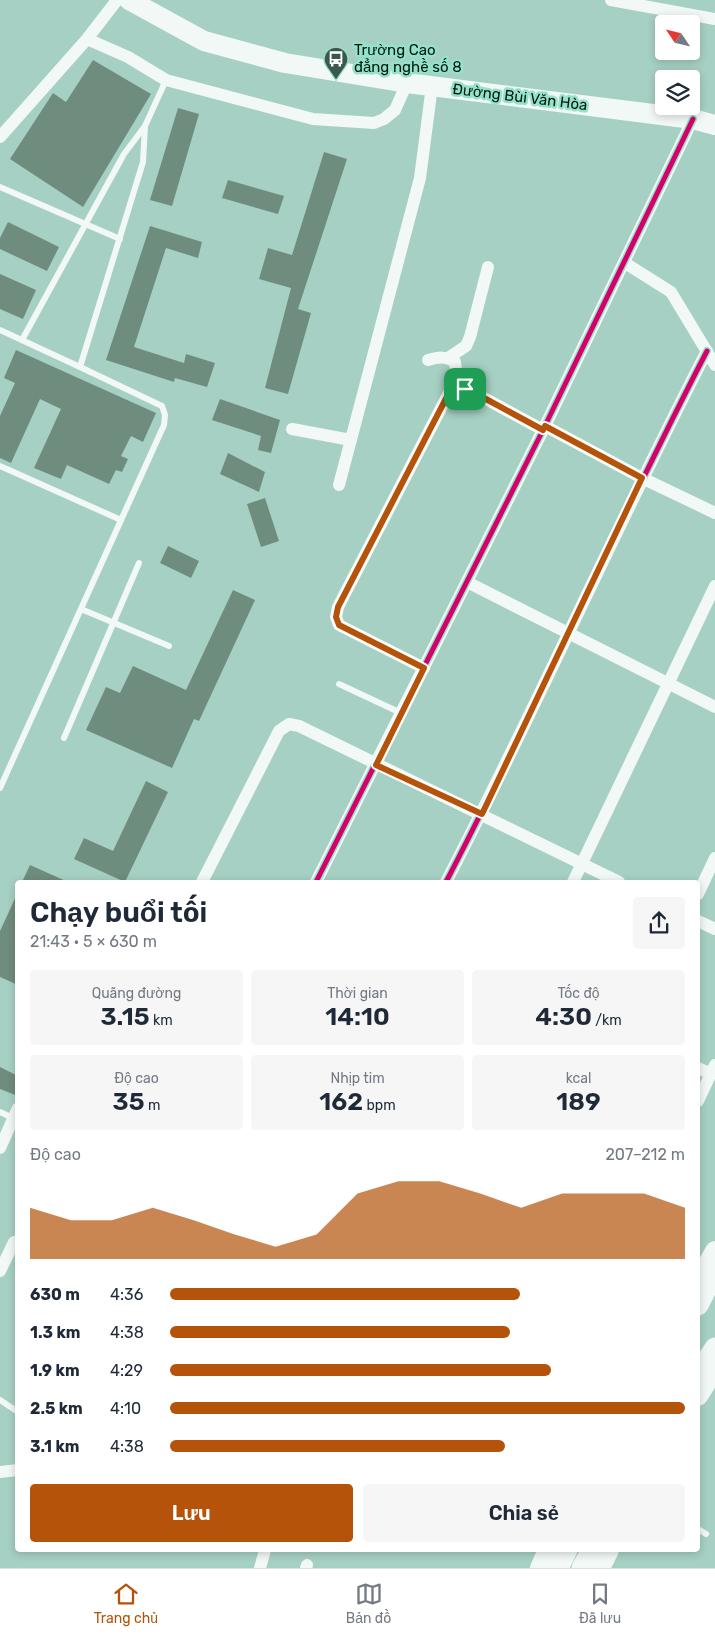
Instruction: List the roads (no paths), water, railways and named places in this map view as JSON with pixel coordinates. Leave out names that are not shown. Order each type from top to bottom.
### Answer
[{"type":"highway","points":[[700,1301],[715,1272]]},
{"type":"highway","points":[[700,1371],[715,1348]]},
{"type":"highway","points":[[558,1568],[566,1552]]},
{"type":"highway","points":[[582,1568],[591,1552]]},
{"type":"main road","name":"Đường Bùi Văn Hòa","points":[[129,0],[204,41],[285,63],[408,83],[693,119],[715,125]]},
{"type":"main road","points":[[700,1278],[715,1251]]},
{"type":"main road","points":[[700,1393],[715,1369]]},
{"type":"main road","points":[[540,1568],[547,1552]]},
{"type":"main road","points":[[600,1568],[608,1552]]},
{"type":"street","points":[[0,137],[87,39],[117,0]]},
{"type":"street","points":[[611,0],[715,19]]},
{"type":"street","points":[[87,39],[128,57],[166,80],[313,119],[374,123],[384,119],[395,110],[408,83]]},
{"type":"street","points":[[339,484],[420,178],[432,86]]},
{"type":"street","points":[[317,880],[544,428],[693,119]]},
{"type":"street","points":[[625,263],[671,292],[715,365]]},
{"type":"street","points":[[428,360],[448,358],[466,346],[488,267]]},
{"type":"street","points":[[447,880],[482,814],[642,478],[707,351]]},
{"type":"street","points":[[424,668],[339,625],[336,617],[351,582],[453,385],[456,370],[455,362],[448,358]]},
{"type":"street","points":[[453,385],[486,399],[715,513]]},
{"type":"street","points":[[292,429],[351,440]]},
{"type":"street","points":[[467,582],[715,706]]},
{"type":"street","points":[[574,880],[670,684],[715,586]]},
{"type":"street","points":[[203,880],[280,731],[289,724],[299,726],[615,880]]},
{"type":"street","points":[[700,890],[715,858]]},
{"type":"street","points":[[700,922],[715,929]]},
{"type":"street","points":[[700,1068],[713,1070],[700,1097]]},
{"type":"street","points":[[0,1148],[15,1113]]},
{"type":"street","points":[[0,1271],[15,1242]]},
{"type":"street","points":[[0,1472],[15,1470]]},
{"type":"street","points":[[260,1568],[264,1552]]},
{"type":"lane","points":[[22,340],[124,154],[145,126],[166,80]]},
{"type":"lane","points":[[80,367],[143,162],[145,126]]},
{"type":"lane","points":[[0,187],[120,239]]},
{"type":"lane","points":[[0,330],[162,406],[166,416],[164,425],[82,609],[0,788]]},
{"type":"lane","points":[[0,466],[121,520]]},
{"type":"lane","points":[[64,738],[139,563]]},
{"type":"lane","points":[[82,609],[169,646]]},
{"type":"lane","points":[[339,684],[402,714]]},
{"type":"lane","points":[[0,1112],[15,1113]]},
{"type":"lane","points":[[0,1400],[15,1410]]},
{"type":"lane","points":[[700,1530],[706,1534]]},
{"type":"place","name":"Trường Cao đẳng nghề số 8","points":[[336,80]]}]
